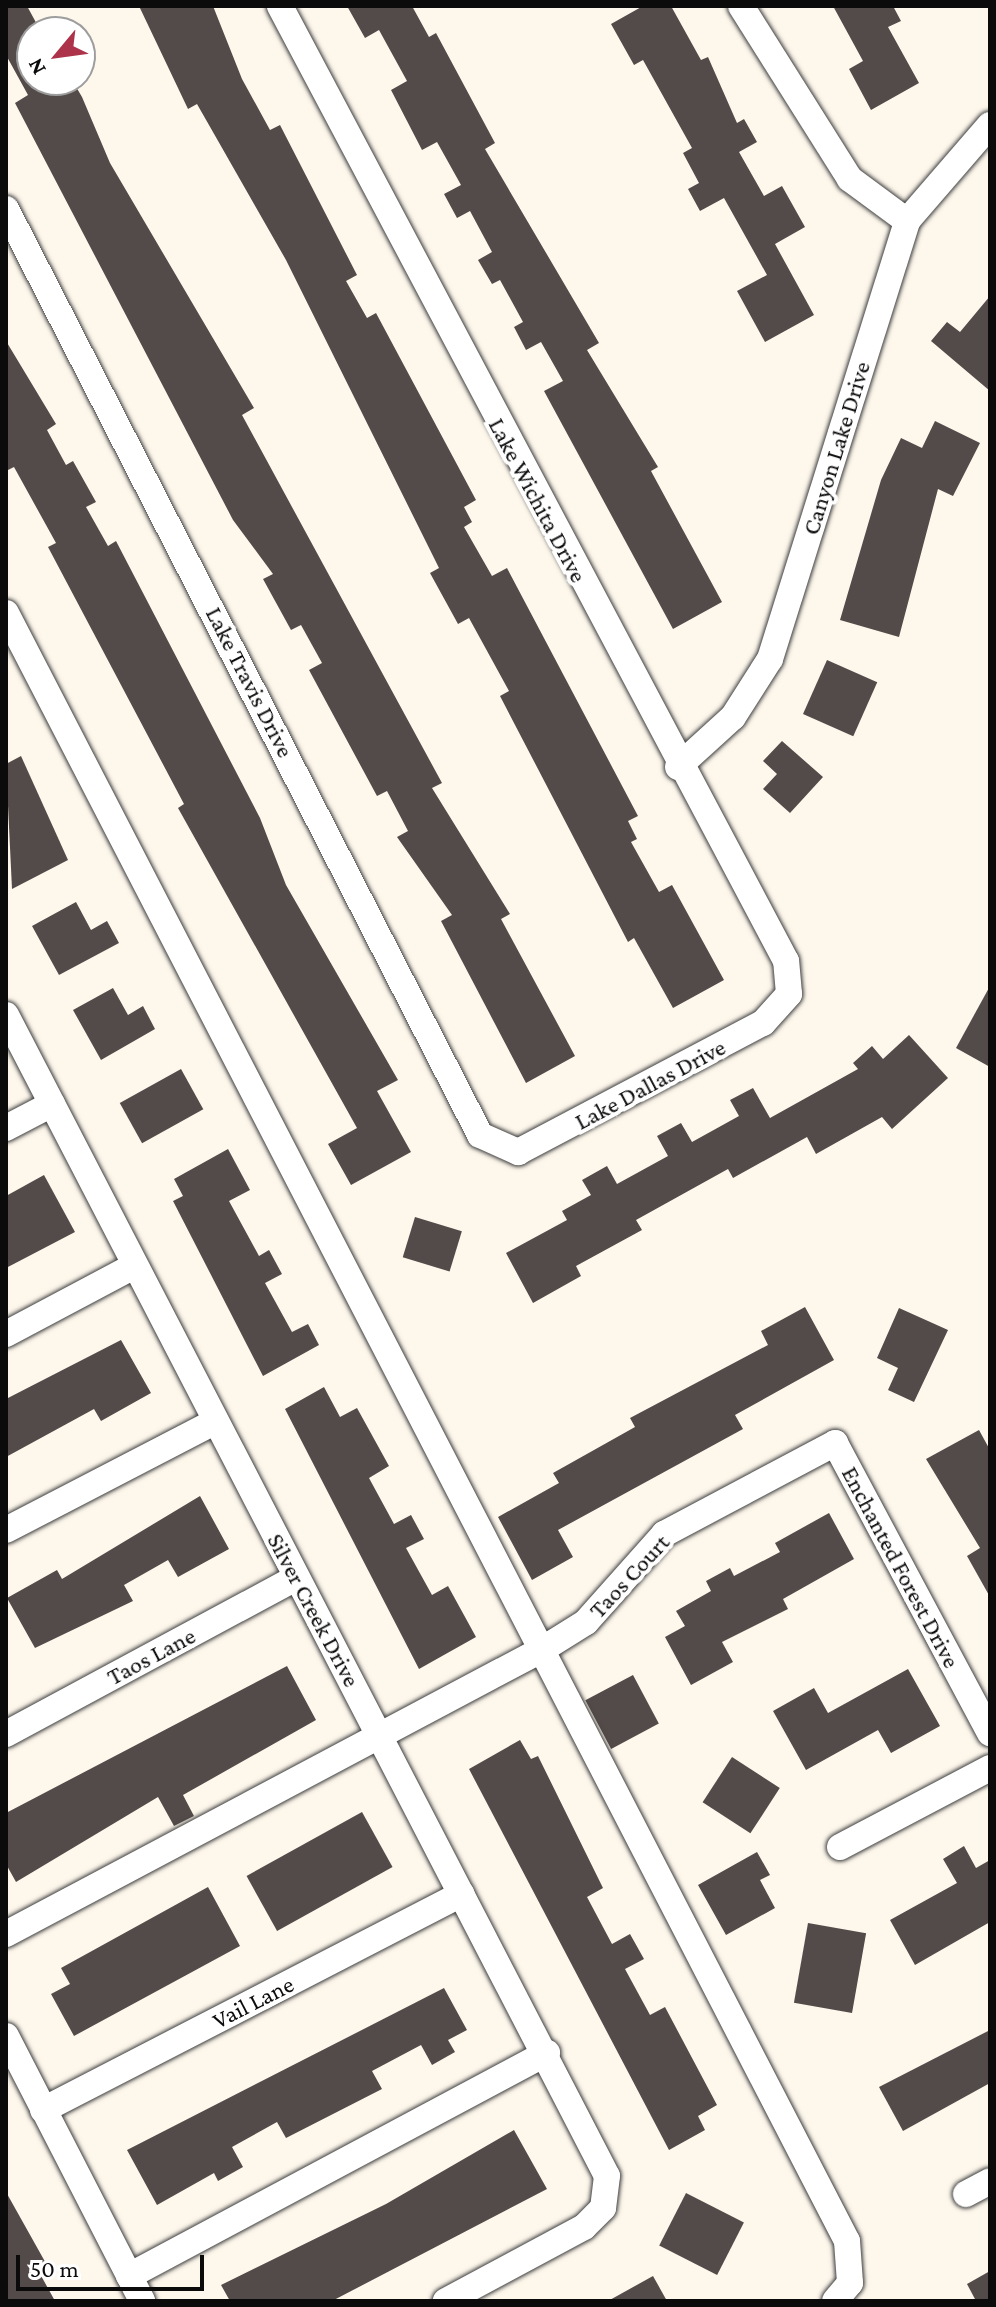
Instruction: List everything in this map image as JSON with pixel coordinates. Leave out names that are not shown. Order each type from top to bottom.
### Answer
[{"type":"street","name":"Lake Wichita Drive","points":[[280,6],[678,767],[786,961],[789,994]]},
{"type":"street","points":[[741,6],[850,179],[907,221]]},
{"type":"street","name":"Canyon Lake Drive","points":[[678,767],[733,717],[770,659],[907,221],[990,125]]},
{"type":"street","name":"Lake Travis Drive","points":[[6,209],[480,1135],[500,1150]]},
{"type":"street","points":[[6,613],[847,2241],[850,2283],[835,2301]]},
{"type":"street","name":"Lake Dallas Drive","points":[[500,1150],[534,1146],[763,1023],[789,994]]},
{"type":"street","name":"Silver Creek Drive","points":[[6,1015],[214,1422],[547,2053],[607,2176],[603,2208],[584,2227],[446,2301]]},
{"type":"street","points":[[6,1128],[52,1104]]},
{"type":"street","points":[[6,1334],[134,1266]]},
{"type":"street","points":[[6,1530],[214,1422]]},
{"type":"street","name":"Taos Court","points":[[6,1934],[380,1732],[543,1649],[586,1622],[664,1534],[835,1443]]},
{"type":"street","name":"Enchanted Forest Drive","points":[[835,1443],[990,1733]]},
{"type":"street","name":"Taos Lane","points":[[6,1734],[296,1578]]},
{"type":"street","points":[[840,1847],[990,1768]]},
{"type":"street","name":"Vail Lane","points":[[43,2110],[462,1894]]},
{"type":"street","points":[[6,2036],[142,2301]]},
{"type":"street","points":[[129,2276],[547,2053]]},
{"type":"street","points":[[966,2194],[990,2181]]},
{"type":"building","points":[[6,6],[27,6],[32,16],[16,16],[16,73],[6,55]]},
{"type":"building","points":[[139,6],[213,6],[242,79],[270,130],[280,125],[357,275],[346,281],[367,318],[376,313],[476,500],[464,507],[472,522],[464,527],[492,576],[507,568],[638,816],[628,821],[637,839],[631,842],[659,892],[672,885],[724,980],[673,1008],[634,938],[628,942],[500,696],[509,691],[469,618],[458,624],[430,573],[439,568],[286,260],[197,104],[188,109]]},
{"type":"building","points":[[347,6],[412,6],[429,37],[436,33],[495,143],[485,149],[599,343],[587,350],[658,467],[651,471],[722,602],[673,629],[544,391],[563,381],[541,342],[526,350],[514,327],[523,322],[500,280],[492,284],[478,260],[492,252],[470,211],[457,218],[444,194],[461,185],[437,142],[422,150],[391,90],[407,81],[379,30],[365,38]]},
{"type":"building","points":[[643,6],[671,6],[701,60],[708,57],[737,123],[744,119],[757,142],[739,152],[764,196],[782,186],[805,227],[775,244],[814,315],[765,342],[737,291],[767,275],[724,198],[700,211],[688,189],[699,183],[683,153],[692,148],[643,60],[634,65],[611,24]]},
{"type":"building","points":[[833,6],[893,6],[901,21],[888,27],[919,83],[871,110],[849,69],[863,61]]},
{"type":"building","points":[[26,96],[82,97],[110,163],[254,408],[242,415],[442,783],[432,788],[510,914],[501,919],[575,1056],[526,1083],[441,921],[452,915],[397,837],[408,831],[387,791],[377,796],[309,670],[322,663],[301,625],[291,630],[263,579],[273,574],[233,520],[15,103]]},
{"type":"building","points":[[990,296],[990,391],[931,341],[947,322],[960,332]]},
{"type":"building","points":[[6,341],[56,424],[47,430],[66,465],[73,461],[96,502],[86,507],[108,546],[116,541],[260,818],[286,885],[398,1080],[377,1091],[411,1152],[351,1185],[328,1144],[357,1128],[178,808],[184,804],[48,547],[56,543],[14,467],[6,471]]},
{"type":"building","points":[[935,421],[980,443],[953,496],[938,489],[899,637],[840,620],[881,480],[901,438],[922,448]]},
{"type":"building","points":[[827,660],[877,682],[853,736],[803,714]]},
{"type":"building","points":[[782,741],[823,777],[790,813],[763,789],[777,774],[763,761]]},
{"type":"building","points":[[21,756],[68,860],[12,889],[6,764]]},
{"type":"building","points":[[76,902],[91,930],[107,921],[119,943],[59,975],[32,926]]},
{"type":"building","points":[[990,986],[990,1067],[956,1048]]},
{"type":"building","points":[[113,988],[128,1015],[143,1006],[155,1029],[101,1060],[73,1010]]},
{"type":"building","points":[[909,1035],[948,1078],[892,1129],[882,1117],[816,1154],[807,1137],[733,1178],[728,1169],[636,1220],[642,1230],[576,1266],[581,1276],[533,1303],[506,1253],[567,1220],[562,1211],[591,1195],[582,1180],[607,1166],[617,1184],[668,1156],[657,1136],[681,1123],[692,1142],[739,1116],[730,1100],[753,1088],[770,1118],[858,1069],[853,1063],[872,1046],[883,1059]]},
{"type":"building","points":[[181,1069],[203,1109],[142,1143],[120,1103]]},
{"type":"building","points":[[228,1149],[250,1190],[229,1201],[259,1256],[269,1250],[282,1274],[265,1283],[292,1332],[308,1324],[319,1345],[263,1376],[173,1201],[183,1196],[174,1179]]},
{"type":"building","points":[[44,1175],[75,1232],[6,1268],[6,1196]]},
{"type":"building","points":[[415,1217],[462,1231],[450,1271],[403,1257]]},
{"type":"building","points":[[805,1307],[834,1360],[735,1415],[743,1429],[558,1530],[573,1557],[532,1580],[498,1517],[559,1483],[553,1473],[635,1427],[630,1418],[768,1345],[761,1331]]},
{"type":"building","points":[[899,1308],[948,1330],[914,1402],[888,1390],[898,1368],[877,1358]]},
{"type":"building","points":[[121,1340],[151,1393],[101,1421],[94,1409],[6,1457],[6,1399]]},
{"type":"building","points":[[324,1387],[340,1417],[357,1408],[389,1466],[369,1478],[394,1524],[411,1515],[424,1539],[406,1548],[432,1595],[448,1586],[476,1637],[419,1669],[285,1409]]},
{"type":"building","points":[[979,1430],[990,1450],[990,1597],[967,1556],[980,1548],[926,1459]]},
{"type":"building","points":[[200,1496],[229,1549],[178,1577],[168,1560],[124,1585],[133,1601],[35,1648],[7,1598],[57,1570],[62,1579]]},
{"type":"building","points":[[829,1513],[854,1559],[783,1599],[788,1609],[722,1642],[733,1662],[691,1685],[665,1637],[685,1626],[676,1611],[711,1591],[706,1581],[730,1568],[734,1576],[780,1552],[775,1543]]},
{"type":"building","points":[[287,1666],[316,1720],[183,1795],[194,1816],[174,1826],[158,1797],[16,1882],[6,1864],[6,1813]]},
{"type":"building","points":[[908,1669],[940,1726],[891,1753],[878,1730],[806,1770],[773,1711],[814,1688],[828,1713]]},
{"type":"building","points":[[633,1675],[659,1724],[611,1749],[585,1700]]},
{"type":"building","points":[[520,1740],[531,1759],[538,1756],[603,1888],[587,1897],[612,1944],[630,1934],[644,1959],[625,1969],[650,2015],[665,2007],[717,2105],[698,2116],[705,2130],[669,2150],[469,1769]]},
{"type":"building","points":[[732,1757],[780,1788],[750,1833],[703,1802]]},
{"type":"building","points":[[362,1812],[393,1867],[277,1931],[247,1876]]},
{"type":"building","points":[[964,1846],[976,1868],[990,1860],[990,1922],[915,1965],[890,1920],[957,1883],[943,1859]]},
{"type":"building","points":[[757,1852],[770,1875],[760,1880],[775,1908],[726,1935],[698,1885]]},
{"type":"building","points":[[208,1887],[240,1946],[74,2036],[51,1994],[70,1984],[61,1968]]},
{"type":"building","points":[[808,1923],[866,1933],[852,2013],[794,2003]]},
{"type":"building","points":[[444,1988],[467,2030],[448,2040],[455,2052],[432,2065],[421,2045],[372,2071],[382,2089],[286,2138],[277,2122],[232,2147],[243,2167],[218,2181],[214,2173],[157,2205],[127,2150]]},
{"type":"building","points":[[990,2030],[990,2083],[903,2131],[879,2087]]},
{"type":"building","points":[[514,2130],[547,2189],[332,2301],[230,2301],[221,2285],[386,2204]]},
{"type":"building","points":[[6,2192],[48,2267],[39,2272],[55,2301],[6,2301]]},
{"type":"building","points":[[686,2193],[744,2223],[717,2275],[659,2246]]},
{"type":"building","points":[[990,2271],[990,2301],[976,2301],[967,2284]]},
{"type":"building","points":[[653,2276],[667,2301],[608,2301]]}]
